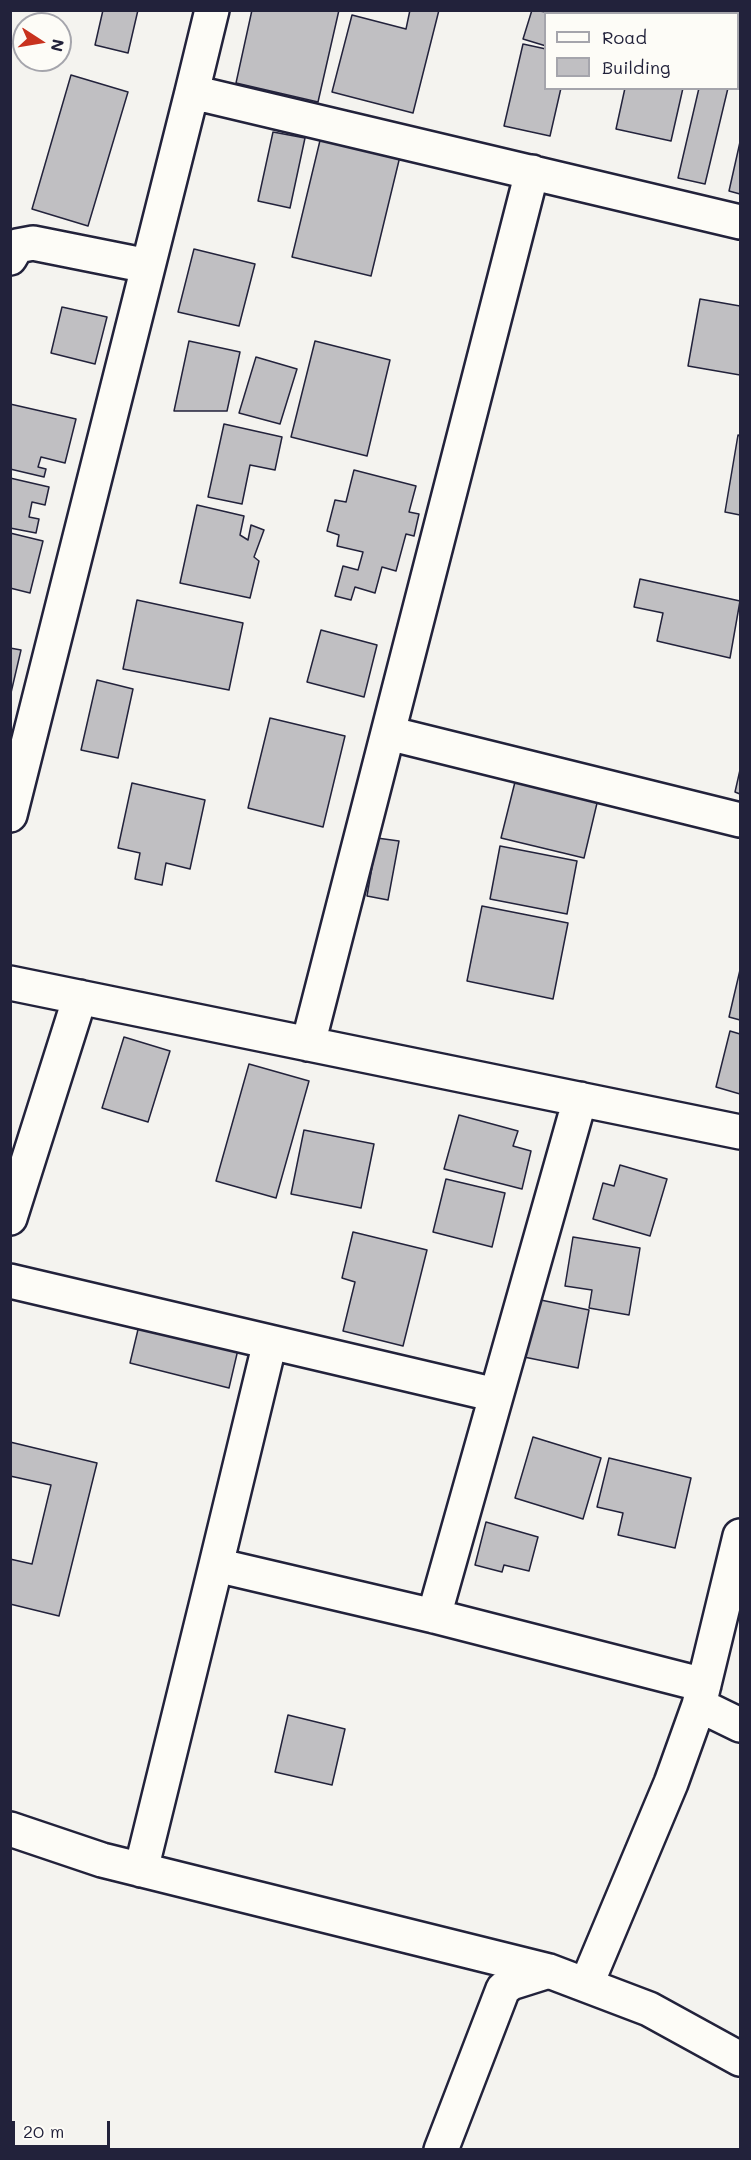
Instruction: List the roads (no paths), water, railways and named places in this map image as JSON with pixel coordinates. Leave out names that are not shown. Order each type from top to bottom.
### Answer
[{"type":"street","points":[[10,814],[212,10]]},
{"type":"street","points":[[192,92],[741,222]]},
{"type":"street","points":[[308,1044],[532,172]]},
{"type":"street","points":[[10,258],[17,246],[33,243],[148,266]]},
{"type":"street","points":[[388,733],[741,820]]},
{"type":"street","points":[[10,983],[741,1132]]},
{"type":"street","points":[[10,1218],[80,997]]},
{"type":"street","points":[[434,1616],[580,1099]]},
{"type":"street","points":[[10,1281],[496,1395]]},
{"type":"street","points":[[141,1870],[270,1342]]},
{"type":"street","points":[[586,1983],[671,1783],[701,1695],[741,1536]]},
{"type":"street","points":[[216,1565],[434,1616],[701,1695],[741,1725]]},
{"type":"street","points":[[10,1829],[102,1860],[549,1971],[649,2008],[741,2059]]},
{"type":"street","points":[[441,2150],[503,1989],[511,1983],[549,1971]]}]
